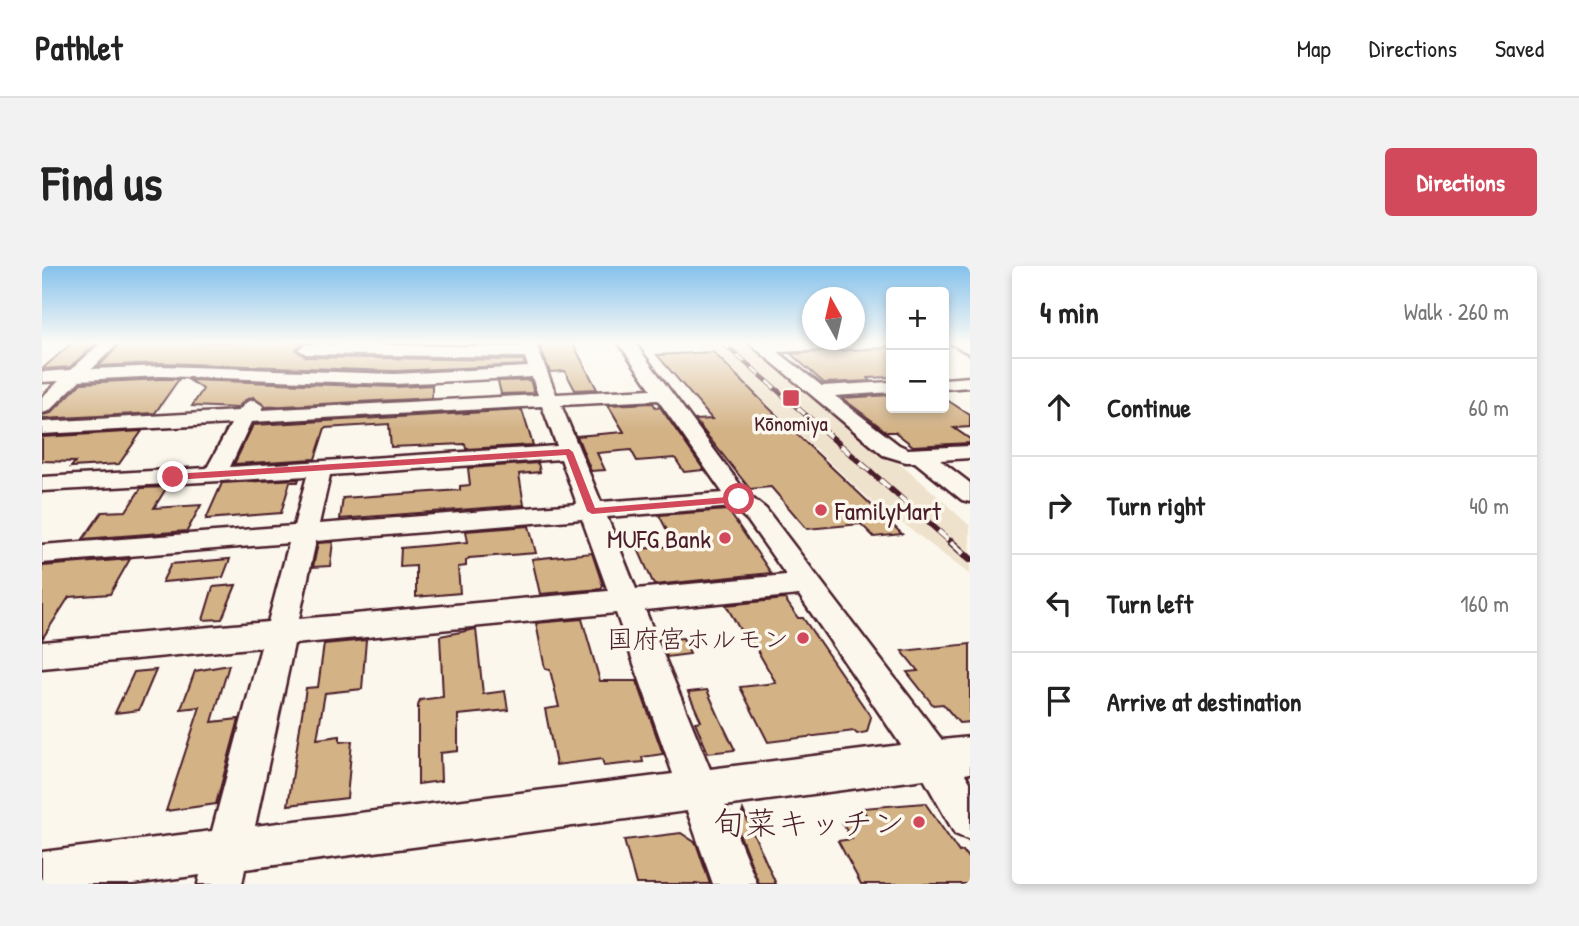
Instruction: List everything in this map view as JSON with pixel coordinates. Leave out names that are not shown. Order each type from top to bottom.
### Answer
[{"type":"street","points":[[42,407],[80,371]]},
{"type":"street","points":[[42,377],[161,371],[395,379],[442,371]]},
{"type":"street","points":[[215,475],[244,417],[286,371]]},
{"type":"street","points":[[538,371],[735,884]]},
{"type":"street","points":[[647,371],[739,499],[757,515],[807,584],[951,757],[970,819]]},
{"type":"street","points":[[793,371],[891,450],[906,456],[970,452]]},
{"type":"street","points":[[949,384],[970,382]]},
{"type":"street","points":[[818,391],[886,387]]},
{"type":"street","points":[[42,428],[664,394]]},
{"type":"street","points":[[42,484],[569,452]]},
{"type":"street","points":[[920,455],[970,495]]},
{"type":"street","points":[[224,867],[320,469]]},
{"type":"street","points":[[42,554],[739,499]]},
{"type":"street","points":[[42,655],[807,584]]},
{"type":"street","points":[[42,874],[224,867],[698,790],[951,757]]},
{"type":"shaded area","points":[[710,371],[785,371],[923,483],[970,526],[970,575],[904,524],[896,524],[766,403],[747,404]]},
{"type":"building","points":[[550,371],[587,371],[597,389],[575,390],[565,371]]},
{"type":"building","points":[[671,371],[732,371],[902,534],[874,537],[861,524],[807,529],[771,487],[750,489],[695,420],[712,419]]},
{"type":"building","points":[[810,371],[886,371],[886,377],[868,378],[871,381],[824,383]]},
{"type":"building","points":[[179,379],[155,413],[42,419],[42,415],[51,413],[81,383]]},
{"type":"building","points":[[189,380],[395,387],[432,385],[432,398],[265,407],[253,397],[237,408],[192,406],[203,389]]},
{"type":"building","points":[[530,380],[534,393],[501,394],[498,381]]},
{"type":"building","points":[[886,395],[886,413],[949,413],[949,401],[970,415],[970,427],[954,428],[970,439],[970,443],[913,446],[895,432],[887,432],[842,398]]},
{"type":"building","points":[[653,403],[656,408],[660,407],[704,470],[684,472],[675,458],[637,461],[631,450],[597,453],[605,470],[591,471],[577,436],[624,432],[608,405]]},
{"type":"building","points":[[522,410],[533,445],[466,449],[465,444],[391,447],[389,424],[325,428],[315,459],[234,464],[253,425]]},
{"type":"building","points":[[142,431],[119,464],[71,467],[75,462],[42,461],[42,437]]},
{"type":"building","points":[[538,463],[540,472],[519,474],[524,505],[340,519],[343,498],[460,490],[460,486],[470,485],[468,468]]},
{"type":"building","points":[[299,479],[298,482],[290,482],[281,513],[206,519],[222,483]]},
{"type":"building","points":[[167,487],[154,508],[201,505],[187,531],[83,539],[102,512],[126,511],[141,488]]},
{"type":"building","points":[[728,510],[771,573],[654,585],[638,549],[675,546],[659,515]]},
{"type":"building","points":[[529,526],[536,553],[469,558],[466,566],[458,567],[460,593],[416,597],[416,566],[400,567],[401,548],[468,542],[466,531]]},
{"type":"building","points":[[333,542],[330,566],[313,567],[318,543]]},
{"type":"building","points":[[592,553],[603,586],[601,589],[540,594],[532,559]]},
{"type":"building","points":[[130,559],[110,594],[69,597],[42,639],[42,566]]},
{"type":"building","points":[[230,559],[223,577],[162,582],[171,564]]},
{"type":"building","points":[[236,585],[222,619],[203,620],[213,587]]},
{"type":"building","points":[[785,599],[798,618],[803,618],[871,717],[867,732],[857,734],[854,731],[768,742],[740,687],[776,683],[749,636],[744,637],[726,605]]},
{"type":"building","points":[[582,619],[600,681],[637,681],[663,754],[642,757],[643,762],[604,766],[602,759],[556,765],[545,709],[559,707],[550,670],[545,669],[536,623]]},
{"type":"building","points":[[476,629],[483,694],[505,691],[508,710],[458,715],[458,751],[440,753],[441,781],[418,784],[418,706],[420,700],[443,697],[440,636]]},
{"type":"building","points":[[683,638],[690,654],[667,657],[660,640]]},
{"type":"building","points":[[366,640],[362,689],[325,693],[317,739],[340,736],[340,742],[352,741],[347,798],[288,805],[306,688],[318,687],[324,644]]},
{"type":"building","points":[[970,644],[970,722],[959,723],[943,704],[933,705],[907,672],[918,671],[902,651]]},
{"type":"building","points":[[229,665],[212,722],[239,719],[216,804],[166,811],[200,707],[181,709],[195,671]]},
{"type":"building","points":[[156,670],[139,710],[115,713],[134,672]]},
{"type":"building","points":[[707,690],[735,750],[708,753],[695,722],[701,721],[688,692]]},
{"type":"building","points":[[925,803],[959,852],[963,851],[970,861],[970,884],[861,884],[838,841],[852,839],[842,823],[868,818],[862,808]]},
{"type":"building","points":[[743,810],[776,884],[759,884],[738,830]]},
{"type":"building","points":[[681,833],[696,843],[710,884],[636,884],[624,840]]},
{"type":"railway","points":[[755,371],[823,430]]},
{"type":"railway","points":[[821,428],[953,544]]},
{"type":"railway","points":[[951,542],[970,559]]},
{"type":"place","name":"Kōnomiya","points":[[791,398]]},
{"type":"place","name":"FamilyMart","points":[[821,510]]},
{"type":"place","name":"MUFG Bank","points":[[725,538]]},
{"type":"place","name":"国府宮ホルモン","points":[[803,638]]},
{"type":"place","name":"旬菜キッチン","points":[[919,822]]},
{"type":"route","points":[[173,477],[569,452],[592,511],[739,499]]}]
